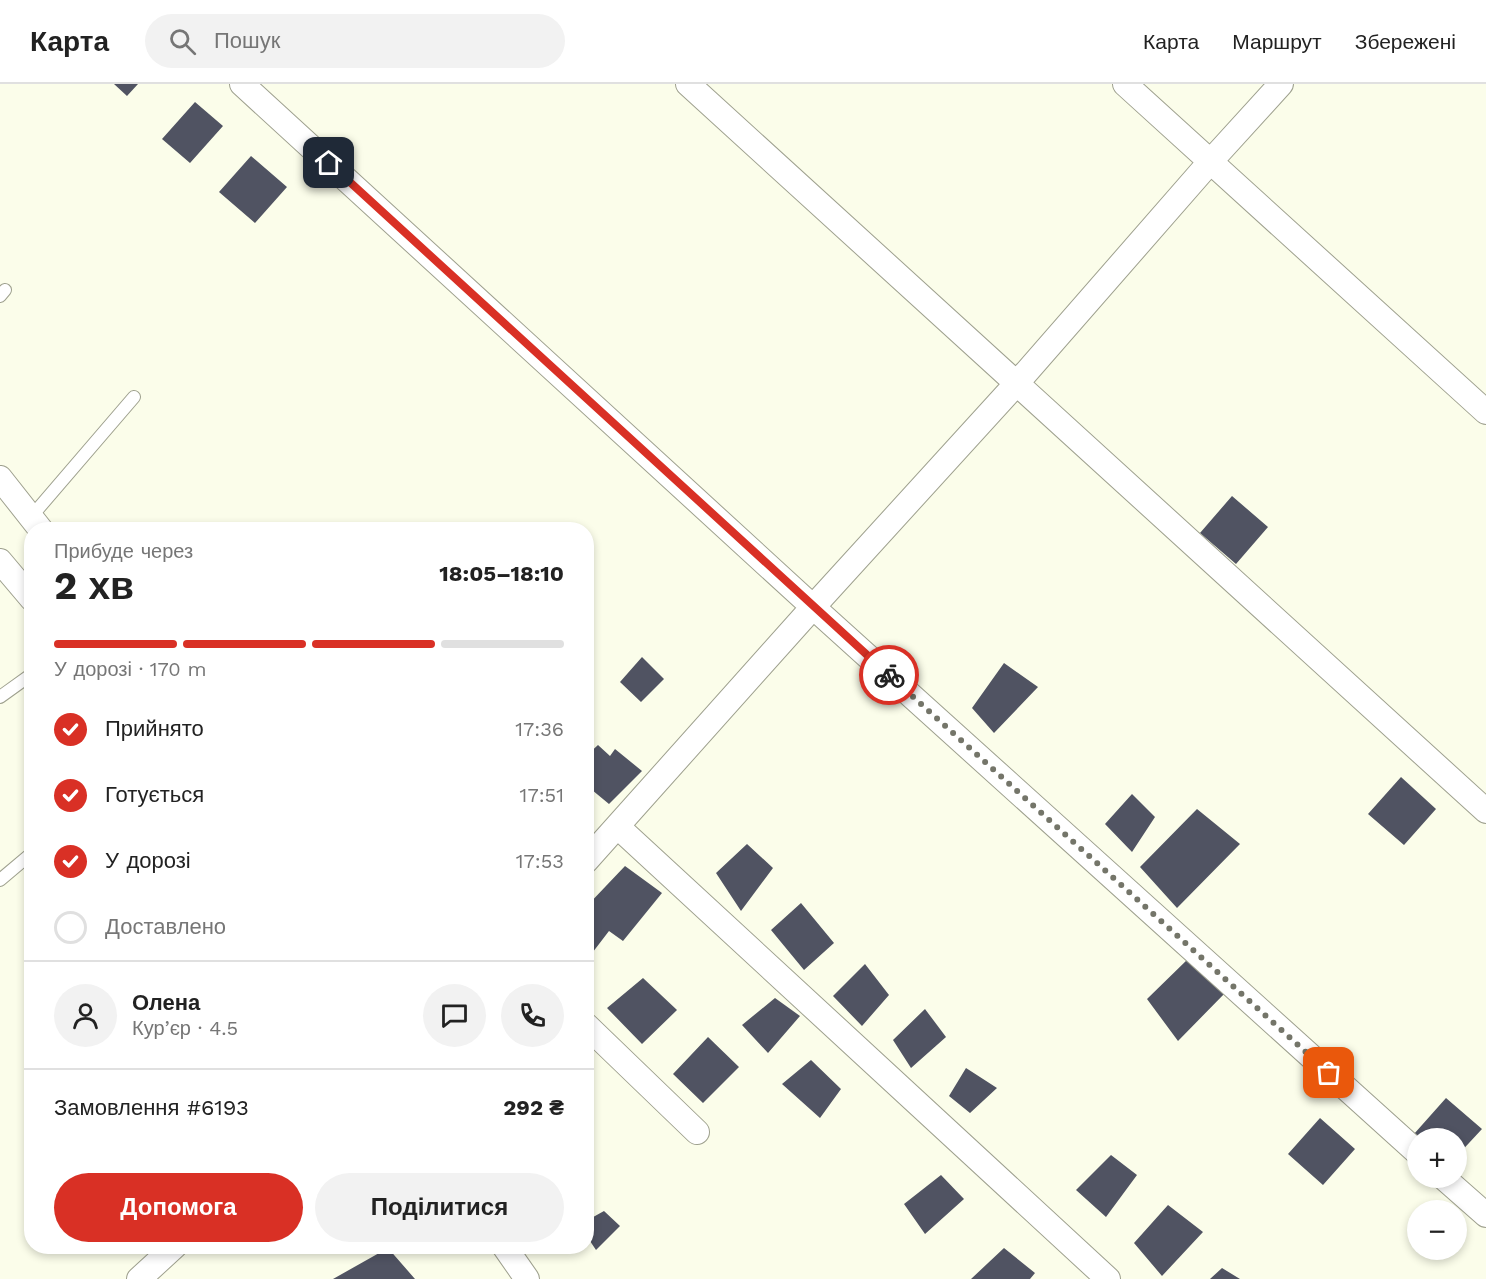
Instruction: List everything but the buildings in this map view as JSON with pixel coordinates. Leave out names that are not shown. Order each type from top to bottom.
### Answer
[{"type":"street","points":[[243,84],[813,608],[1407,1143]]},
{"type":"street","points":[[688,84],[1486,811]]},
{"type":"street","points":[[1125,84],[1486,412]]},
{"type":"street","points":[[594,852],[1017,383],[1281,84]]},
{"type":"street","points":[[0,478],[35,522]]},
{"type":"street","points":[[0,561],[24,590]]},
{"type":"street","points":[[618,827],[1108,1279]]},
{"type":"street","points":[[594,1033],[698,1132]]},
{"type":"street","points":[[1455,1188],[1486,1215]]},
{"type":"street","points":[[140,1279],[167,1254]]},
{"type":"street","points":[[510,1254],[527,1279]]},
{"type":"lane","points":[[37,522],[134,397]]},
{"type":"lane","points":[[0,697],[24,680]]},
{"type":"lane","points":[[0,880],[24,860]]},
{"type":"way so far","points":[[889,675],[1329,1073]]},
{"type":"route","points":[[329,163],[813,608],[889,675]]}]
